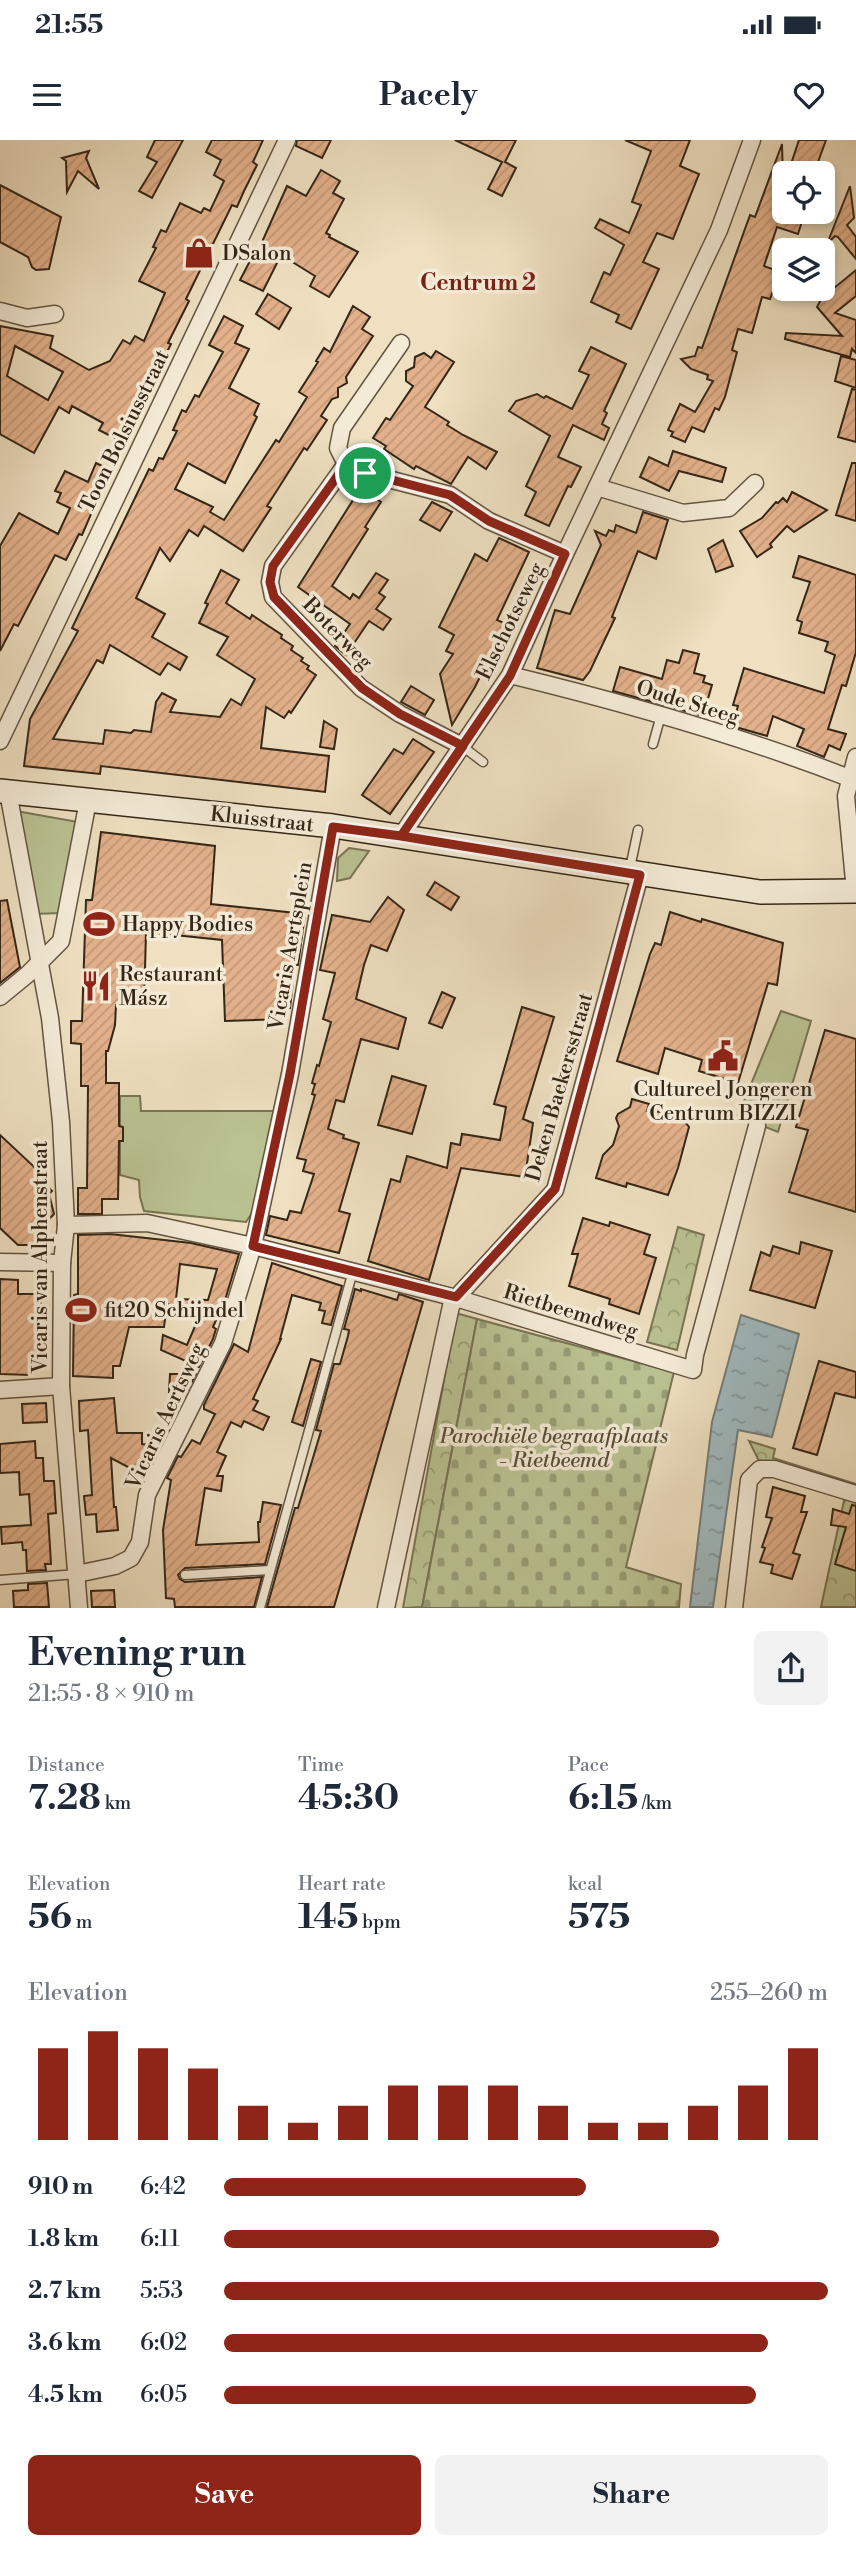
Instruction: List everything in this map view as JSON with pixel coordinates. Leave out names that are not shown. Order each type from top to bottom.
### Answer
[{"type":"street","name":"Toon Bolsiusstraat","points":[[0,741],[287,140]]},
{"type":"street","name":"Elschotseweg","points":[[401,836],[510,676],[719,230],[752,140]]},
{"type":"street","points":[[0,311],[27,318],[55,314]]},
{"type":"street","points":[[401,343],[342,428],[338,448],[346,464],[365,473],[450,495],[489,521],[565,554]]},
{"type":"street","name":"Boterweg","points":[[346,464],[273,566],[270,582],[274,597],[362,688],[400,714],[463,746]]},
{"type":"street","points":[[597,487],[683,513],[729,508],[755,483]]},
{"type":"street","name":"Oude Steeg","points":[[510,676],[661,715],[780,751],[849,778]]},
{"type":"street","points":[[856,757],[846,796],[856,891]]},
{"type":"street","name":"Kluisstraat","points":[[4,791],[333,827],[760,891],[856,891]]},
{"type":"street","name":"Vicaris van Alphenstraat","points":[[4,791],[50,1018],[61,1122],[66,1225],[62,1263],[61,1386],[79,1608]]},
{"type":"street","points":[[0,997],[61,941],[88,801]]},
{"type":"street","name":"Vicaris Aertsplein","points":[[290,1074],[333,827]]},
{"type":"street","name":"Deken Baekersstraat","points":[[386,1608],[451,1306],[456,1297],[555,1189],[634,874]]},
{"type":"street","name":"Vicaris Aertsweg","points":[[77,1574],[115,1566],[131,1558],[140,1542],[147,1494],[223,1343],[253,1246],[290,1074]]},
{"type":"street","name":"Rietbeemdweg","points":[[66,1225],[146,1223],[253,1246],[456,1297],[693,1370],[757,1126]]},
{"type":"street","points":[[0,1262],[62,1263]]},
{"type":"street","points":[[0,1390],[61,1386]]},
{"type":"street","points":[[734,1608],[749,1480],[760,1469],[774,1469],[856,1494]]},
{"type":"lane","points":[[653,744],[661,715]]},
{"type":"lane","points":[[463,746],[483,762]]},
{"type":"lane","points":[[634,874],[638,830]]},
{"type":"lane","points":[[260,1608],[353,1271]]},
{"type":"lane","points":[[185,1575],[270,1570]]},
{"type":"lane","points":[[0,1580],[77,1574]]},
{"type":"green space","points":[[16,811],[78,822],[60,913],[34,914]]},
{"type":"green space","points":[[349,848],[369,851],[350,878],[337,881],[338,858]]},
{"type":"green space","points":[[781,1011],[811,1021],[778,1132],[738,1116]]},
{"type":"green space","points":[[120,1096],[140,1096],[141,1111],[274,1111],[252,1213],[246,1222],[144,1211],[139,1180],[120,1175]]},
{"type":"green space","points":[[678,1227],[704,1235],[677,1350],[647,1342]]},
{"type":"green space","points":[[456,1313],[477,1319],[422,1607],[403,1608]]},
{"type":"green space","name":"Parochiële begraafplaats - Rietbeemd","points":[[477,1319],[674,1372],[626,1567],[681,1584],[679,1607],[422,1608]]},
{"type":"green space","points":[[749,1441],[775,1449],[773,1458],[856,1484],[856,1607],[821,1607],[845,1496],[762,1467]]},
{"type":"water","points":[[741,1315],[799,1334],[772,1437],[738,1430],[713,1607],[690,1607],[712,1422]]},
{"type":"building","points":[[155,140],[183,140],[152,198],[139,191],[157,162],[147,157]]},
{"type":"building","points":[[212,140],[263,140],[253,162],[257,165],[237,207],[232,205],[186,299],[189,301],[168,343],[171,344],[161,364],[156,361],[133,408],[139,411],[122,442],[99,430],[103,423],[72,406],[69,413],[59,407],[34,453],[0,434],[0,326],[53,336],[50,348],[89,370],[110,361],[123,340],[130,344],[135,336],[144,341],[165,293],[139,281],[156,248],[153,247],[161,230],[166,232],[180,203],[201,213],[204,208],[210,211],[224,181],[214,175],[221,160],[206,152]],"holes":[[[15,346],[63,372],[48,400],[7,376]]]},
{"type":"building","points":[[297,140],[331,140],[322,158],[296,146]]},
{"type":"building","points":[[455,140],[516,140],[505,162],[516,168],[502,196],[488,189],[502,162]]},
{"type":"building","points":[[625,140],[690,140],[680,166],[699,174],[673,239],[657,233],[643,262],[659,269],[631,329],[616,322],[619,315],[591,302],[604,272],[610,275],[624,245],[595,228],[600,219],[629,233],[641,205],[632,202],[651,151]]},
{"type":"building","points":[[799,140],[826,140],[818,161],[792,161]]},
{"type":"building","points":[[782,144],[782,161],[776,161]]},
{"type":"building","points":[[89,151],[86,158],[99,189],[78,171],[67,192],[66,161],[62,158]]},
{"type":"building","points":[[321,170],[340,181],[333,193],[344,199],[326,233],[358,252],[329,297],[310,286],[315,276],[281,255],[263,291],[240,280],[251,259],[254,260],[287,186],[306,196]]},
{"type":"building","points":[[772,171],[772,224],[801,224],[798,234],[777,227],[764,266],[772,269],[770,299],[762,297],[752,333],[738,329],[732,350],[737,352],[719,410],[715,408],[704,432],[692,427],[685,442],[671,436],[673,432],[668,430],[680,404],[695,412],[713,381],[707,379],[708,375],[691,369],[681,359],[695,356],[698,347],[702,348],[750,215],[755,217]]},
{"type":"building","points":[[0,185],[61,217],[49,269],[36,270],[28,257],[0,242]]},
{"type":"building","points":[[850,186],[854,218],[847,225],[856,237],[856,259],[838,237],[829,238]]},
{"type":"building","points":[[856,270],[856,296],[835,313],[856,320],[856,353],[852,349],[850,357],[785,339],[786,333],[842,336],[817,307],[820,301],[835,301],[835,287]]},
{"type":"building","points":[[268,294],[291,308],[279,329],[256,314]]},
{"type":"building","points":[[353,306],[370,317],[362,329],[373,336],[346,377],[347,383],[338,388],[338,397],[332,399],[321,416],[327,420],[307,450],[304,448],[267,506],[271,508],[243,551],[204,526],[198,536],[189,530],[170,561],[160,548],[136,598],[165,614],[152,637],[187,657],[180,670],[168,663],[160,675],[110,645],[103,663],[97,660],[53,739],[103,744],[105,730],[151,732],[156,702],[162,693],[176,700],[170,712],[220,717],[231,699],[241,705],[255,679],[217,655],[228,637],[199,623],[208,604],[205,603],[221,570],[239,580],[226,603],[250,619],[252,615],[282,635],[281,638],[293,646],[291,650],[309,666],[307,669],[316,675],[291,713],[289,711],[284,718],[266,707],[261,748],[329,756],[325,792],[101,766],[100,774],[24,766],[30,719],[78,631],[72,628],[149,469],[153,471],[159,458],[163,459],[177,431],[173,430],[182,410],[186,412],[195,395],[199,397],[223,352],[209,345],[224,316],[243,326],[235,343],[249,349],[229,388],[259,404],[254,415],[257,417],[225,483],[188,463],[175,489],[213,507],[210,512],[224,520],[307,397],[299,392],[324,348],[330,352]]},
{"type":"building","points":[[591,347],[626,364],[604,411],[607,413],[602,424],[609,428],[604,440],[573,425],[558,457],[581,467],[571,487],[568,486],[549,526],[525,515],[536,492],[526,486],[550,436],[509,411],[516,401],[537,394],[572,409],[589,375],[579,371]]},
{"type":"building","points":[[436,351],[454,362],[425,407],[449,422],[447,425],[463,435],[497,452],[486,469],[468,457],[451,484],[416,466],[414,469],[384,449],[386,446],[373,438],[386,418],[390,420],[413,386],[406,381],[406,371],[414,367],[415,357],[424,353],[431,358]]},
{"type":"building","points":[[841,356],[856,360],[856,388],[835,381]]},
{"type":"building","points":[[852,389],[856,390],[856,442],[838,437]]},
{"type":"building","points":[[673,451],[726,468],[722,482],[679,471],[669,491],[640,477],[649,457],[668,466]]},
{"type":"building","points":[[96,463],[110,470],[82,535],[79,534],[66,560],[55,555],[18,626],[14,624],[0,651],[0,546],[19,513],[58,534],[70,508],[57,502],[61,493],[55,491],[65,471],[88,482]]},
{"type":"building","points":[[852,463],[856,463],[856,521],[836,515]]},
{"type":"building","points":[[360,489],[381,502],[365,527],[368,529],[332,586],[350,599],[353,594],[359,598],[376,573],[388,580],[379,593],[385,597],[376,609],[391,619],[383,630],[369,621],[346,655],[335,646],[350,624],[298,587]]},
{"type":"building","points":[[792,492],[827,510],[794,532],[787,526],[770,544],[772,547],[757,557],[740,531],[762,518],[776,502],[783,498],[787,502]]},
{"type":"building","points":[[432,502],[452,512],[440,531],[420,520]]},
{"type":"building","points":[[643,512],[668,520],[656,559],[638,551],[612,617],[615,618],[590,671],[583,680],[537,668],[555,610],[570,614],[601,545],[595,531],[606,536],[609,530],[614,532],[616,525],[636,533]]},
{"type":"building","points":[[499,538],[529,552],[497,620],[506,624],[475,687],[452,725],[440,674],[453,654],[446,651],[454,635],[439,627],[475,554],[487,561]]},
{"type":"building","points":[[723,540],[733,566],[716,572],[708,549]]},
{"type":"building","points":[[799,556],[856,575],[856,652],[846,686],[842,685],[828,729],[846,734],[840,750],[829,745],[824,757],[797,746],[804,729],[773,716],[767,736],[732,726],[738,706],[733,705],[744,668],[824,693],[835,655],[825,651],[828,642],[799,633],[802,622],[797,620],[810,582],[793,577]]},
{"type":"building","points":[[683,650],[699,654],[694,673],[705,676],[703,682],[712,685],[703,716],[613,691],[620,667],[662,679],[667,660],[679,663]]},
{"type":"building","points":[[411,686],[434,700],[425,715],[401,702]]},
{"type":"building","points":[[324,721],[337,729],[334,749],[320,747]]},
{"type":"building","points":[[413,739],[434,752],[390,814],[362,795],[394,749],[403,754]]},
{"type":"building","points":[[101,832],[215,846],[211,904],[305,914],[298,965],[295,965],[290,1008],[286,1019],[225,1021],[222,940],[146,932],[144,1006],[116,1005],[115,1025],[106,1051],[106,1083],[119,1083],[119,1126],[123,1127],[123,1141],[119,1141],[118,1199],[102,1199],[102,1214],[78,1214],[78,1188],[87,1188],[88,1086],[81,1086],[81,1044],[71,1043],[71,1021],[82,1021],[86,900],[92,900]]},
{"type":"building","points":[[435,882],[459,897],[451,910],[427,895]]},
{"type":"building","points":[[388,897],[404,910],[387,951],[371,945],[356,999],[406,1018],[398,1049],[361,1039],[344,1102],[336,1100],[328,1129],[359,1143],[339,1211],[350,1214],[339,1253],[266,1235],[270,1216],[287,1220],[290,1211],[301,1213],[314,1174],[303,1171],[306,1160],[297,1158],[315,1095],[312,1094],[315,1084],[312,1083],[331,1022],[323,1019],[335,973],[320,970],[332,915],[370,922]]},
{"type":"building","points":[[7,900],[20,967],[0,983],[0,901]]},
{"type":"building","points":[[670,912],[783,943],[777,985],[768,983],[738,1083],[699,1071],[702,1060],[665,1048],[658,1074],[617,1061],[650,954],[655,943],[661,945]]},
{"type":"building","points":[[442,992],[455,998],[442,1028],[429,1023]]},
{"type":"building","points":[[522,1007],[554,1017],[523,1119],[533,1123],[525,1177],[461,1168],[429,1280],[368,1261],[391,1179],[400,1182],[407,1156],[447,1168],[451,1143],[460,1145],[462,1134],[500,1140],[506,1107],[494,1104]]},
{"type":"building","points":[[825,1030],[856,1039],[856,1212],[789,1192],[808,1130],[796,1127]]},
{"type":"building","points":[[392,1076],[426,1086],[412,1134],[378,1125]]},
{"type":"building","points":[[632,1099],[649,1104],[647,1111],[678,1113],[689,1127],[668,1195],[627,1183],[626,1187],[596,1178],[603,1155],[613,1145],[619,1126],[616,1118],[630,1107]]},
{"type":"building","points":[[0,1135],[45,1177],[42,1181],[52,1191],[49,1194],[54,1214],[41,1228],[43,1245],[18,1245],[0,1228]]},
{"type":"building","points":[[583,1218],[609,1226],[610,1222],[650,1235],[644,1254],[656,1258],[639,1314],[609,1304],[610,1299],[569,1286],[578,1254],[572,1254]]},
{"type":"building","points":[[110,1234],[191,1243],[239,1254],[225,1300],[213,1327],[216,1329],[213,1339],[199,1367],[161,1350],[163,1335],[187,1345],[199,1317],[167,1304],[164,1327],[129,1327],[120,1366],[113,1366],[113,1378],[73,1376],[78,1235]],"holes":[[[180,1264],[217,1269],[208,1300],[176,1299]]]},
{"type":"building","points":[[801,1242],[832,1251],[815,1308],[750,1290],[761,1252],[770,1256],[773,1246],[799,1254]]},
{"type":"building","points":[[272,1263],[342,1286],[331,1325],[322,1323],[325,1311],[319,1310],[321,1303],[292,1295],[281,1339],[253,1399],[258,1401],[253,1410],[269,1417],[263,1430],[244,1421],[241,1427],[231,1422],[217,1452],[226,1456],[217,1476],[223,1476],[221,1491],[205,1488],[196,1545],[259,1542],[258,1522],[263,1502],[281,1505],[265,1564],[185,1568],[178,1575],[185,1582],[262,1577],[254,1607],[175,1607],[174,1599],[166,1598],[163,1530],[171,1480],[167,1478],[178,1456],[181,1457],[192,1440],[200,1444],[215,1414],[204,1409],[204,1405],[234,1344],[248,1352]]},
{"type":"building","points":[[0,1279],[18,1280],[18,1294],[41,1294],[39,1353],[30,1353],[30,1375],[0,1374]]},
{"type":"building","points":[[355,1289],[397,1300],[399,1294],[423,1302],[334,1607],[267,1607],[295,1508],[298,1508],[321,1431],[316,1430],[334,1364],[340,1364],[348,1336],[349,1330],[344,1329]]},
{"type":"building","points":[[311,1359],[321,1362],[303,1426],[292,1422]]},
{"type":"building","points":[[819,1361],[856,1372],[856,1398],[835,1393],[817,1455],[793,1448]]},
{"type":"building","points":[[170,1374],[196,1374],[186,1393],[169,1392]]},
{"type":"building","points":[[114,1398],[117,1433],[142,1433],[142,1444],[160,1446],[143,1475],[111,1458],[118,1530],[97,1532],[96,1514],[86,1515],[84,1496],[92,1495],[88,1430],[80,1431],[79,1401]]},
{"type":"building","points":[[46,1403],[47,1422],[23,1423],[22,1404]]},
{"type":"building","points":[[35,1441],[36,1458],[43,1458],[44,1481],[54,1481],[56,1513],[48,1514],[51,1564],[45,1564],[46,1570],[27,1571],[26,1550],[23,1550],[22,1542],[2,1544],[1,1527],[31,1525],[29,1494],[20,1495],[19,1472],[0,1473],[0,1444]]},
{"type":"building","points":[[773,1487],[805,1496],[801,1512],[807,1512],[793,1553],[800,1555],[792,1579],[771,1573],[773,1565],[760,1562],[772,1518],[766,1517]]},
{"type":"building","points":[[852,1505],[856,1506],[856,1571],[835,1564],[846,1527],[831,1525],[833,1509],[849,1514]]},
{"type":"building","points":[[47,1583],[49,1607],[14,1607],[13,1591],[28,1590],[28,1584]]},
{"type":"building","points":[[114,1590],[115,1607],[92,1607],[91,1591]]},
{"type":"place","name":"DSalon","points":[[199,253]]},
{"type":"place","name":"Happy Bodies","points":[[99,924]]},
{"type":"place","name":"Restaurant Mász","points":[[96,986]]},
{"type":"place","name":"Cultureel Jongeren Centrum BIZZI","points":[[723,1056]]},
{"type":"place","name":"fit20 Schijndel","points":[[81,1310]]},
{"type":"district","name":"Centrum 2","points":[[478,282]]},
{"type":"route","points":[[365,473],[346,464],[273,566],[270,582],[274,597],[362,688],[400,714],[463,746],[401,836],[333,827],[290,1074],[253,1246],[456,1297],[555,1189],[640,875],[401,836],[432,791],[463,746],[510,676],[565,554],[489,521],[450,495],[365,473]]}]
